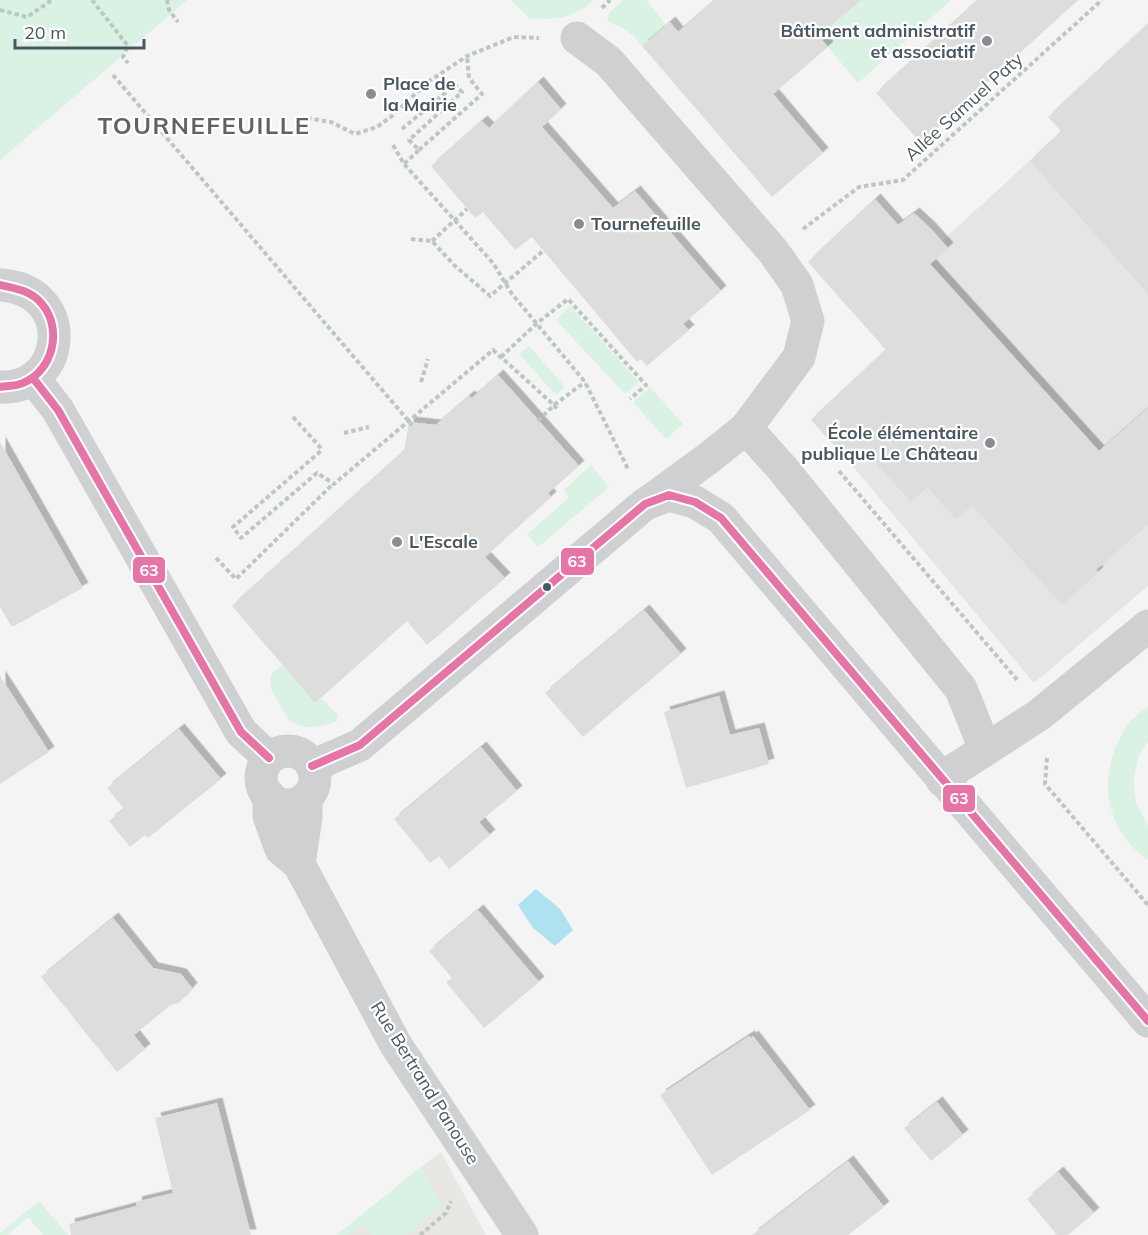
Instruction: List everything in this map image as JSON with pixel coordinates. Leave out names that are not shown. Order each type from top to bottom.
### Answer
[{"type":"street","points":[[312,766],[360,745],[639,491],[710,457],[746,428],[799,357],[808,321],[797,285],[773,251],[609,62],[577,38]]},
{"type":"street","points":[[0,285],[25,289],[36,296],[46,307],[53,322],[55,338],[52,353],[45,367],[33,378],[21,384],[0,387]]},
{"type":"street","points":[[33,378],[58,411],[241,732],[269,758]]},
{"type":"street","points":[[746,428],[782,468],[961,689],[985,749]]},
{"type":"street","points":[[639,491],[669,495],[695,502],[721,518],[1148,1021]]},
{"type":"street","points":[[942,780],[985,749],[1039,715],[1148,626]]},
{"type":"street","points":[[282,751],[297,752],[312,766],[315,783],[306,798],[299,802],[283,805],[275,802],[263,789],[261,773],[269,758],[282,751]]},
{"type":"street","name":"Rue Bertrand Panouse","points":[[268,796],[269,816],[281,849],[299,864],[396,1045],[522,1235]]},
{"type":"street","points":[[299,864],[306,817],[306,798]]},
{"type":"path","points":[[0,10],[27,17],[52,0]]},
{"type":"path","points":[[92,0],[128,46],[123,57],[128,63]]},
{"type":"path","points":[[167,0],[178,22]]},
{"type":"path","name":"Allée Samuel Paty","points":[[773,251],[859,187],[903,180],[1102,0]]},
{"type":"path","points":[[307,118],[331,122],[355,134],[377,127],[428,82],[467,56],[506,41]]},
{"type":"path","points":[[404,164],[483,94],[469,78],[467,56]]},
{"type":"path","points":[[113,75],[412,425]]},
{"type":"path","points":[[402,129],[455,85],[462,92],[409,140],[419,150]]},
{"type":"path","points":[[393,145],[404,164],[499,271],[512,294],[585,382],[639,491]]},
{"type":"path","points":[[432,241],[467,209]]},
{"type":"path","points":[[411,239],[432,241],[454,265],[490,296],[543,251]]},
{"type":"path","points":[[501,357],[568,298],[646,385],[630,399]]},
{"type":"path","points":[[216,558],[236,579],[334,484],[493,350],[558,410]]},
{"type":"path","points":[[421,382],[428,359]]},
{"type":"path","points":[[538,421],[554,405],[585,382]]},
{"type":"path","points":[[292,417],[320,447],[321,452],[233,527],[241,538],[317,473],[334,484]]},
{"type":"path","points":[[344,433],[369,427]]},
{"type":"path","points":[[420,1235],[446,1213],[453,1196]]},
{"type":"shaded area","name":"École élémentaire publique Le Château","points":[[1148,109],[1148,586],[1034,683],[813,422],[813,418],[879,357],[908,336],[857,317],[808,262],[875,199],[898,225],[914,213],[942,241],[1061,132],[1048,117]]},
{"type":"shaded area","points":[[441,1152],[486,1235],[337,1235],[421,1167]]},
{"type":"green space","points":[[0,0],[187,0],[0,160]]},
{"type":"green space","points":[[511,0],[594,0],[579,11],[564,17],[530,19]]},
{"type":"green space","points":[[624,0],[646,0],[664,22],[664,28],[642,46],[627,31],[607,21],[610,12]]},
{"type":"green space","points":[[833,0],[951,0],[858,83],[819,36]]},
{"type":"green space","points":[[570,306],[639,382],[625,394],[556,320]]},
{"type":"green space","points":[[529,346],[565,387],[556,395],[519,354]]},
{"type":"green space","points":[[650,387],[683,424],[666,439],[633,402]]},
{"type":"green space","points":[[591,465],[609,487],[538,547],[527,534],[569,498],[564,490]]},
{"type":"green space","points":[[283,665],[315,703],[321,698],[338,715],[337,721],[311,727],[297,725],[287,717],[270,684],[272,673]]},
{"type":"green space","points":[[1148,706],[1148,741],[1138,757],[1134,791],[1137,805],[1148,826],[1148,860],[1121,833],[1109,799],[1108,782],[1110,764],[1116,746],[1132,720]]},
{"type":"green space","points":[[421,1167],[442,1206],[406,1235],[371,1235],[362,1224],[349,1235],[337,1235]]},
{"type":"green space","points":[[39,1201],[68,1235],[43,1235],[28,1217],[7,1235],[0,1235],[0,1233]]},
{"type":"water","points":[[536,889],[560,909],[573,930],[555,946],[533,928],[518,905]]},
{"type":"building","points":[[715,0],[861,0],[819,36],[828,47],[773,94],[823,153],[772,197],[642,46],[670,22],[678,32]]},
{"type":"building","points":[[978,0],[1078,0],[921,143],[876,93]]},
{"type":"building","points":[[1148,24],[1148,294],[1030,161],[1062,131],[1048,117]]},
{"type":"building","name":"Tournefeuille","points":[[538,82],[561,109],[542,127],[613,208],[635,191],[721,291],[683,324],[689,330],[647,366],[641,359],[637,362],[532,237],[515,250],[483,212],[475,218],[431,166],[482,121],[489,128]]},
{"type":"building","points":[[875,199],[898,225],[914,213],[948,248],[930,264],[1099,451],[1148,408],[1148,524],[1096,570],[1098,572],[1062,605],[972,505],[956,519],[927,487],[911,502],[864,450],[850,463],[811,420],[886,350],[808,262]]},
{"type":"building","name":"L'Escale","points":[[498,375],[579,466],[548,493],[551,497],[485,557],[505,578],[427,645],[407,621],[315,703],[232,606],[404,451],[409,422],[436,425],[469,396],[472,398]]},
{"type":"building","points":[[0,442],[83,588],[12,627],[0,607]]},
{"type":"building","points":[[644,610],[681,654],[583,737],[545,693]]},
{"type":"building","points":[[0,676],[49,752],[0,784]]},
{"type":"building","points":[[719,696],[730,735],[759,728],[769,764],[686,788],[664,712]]},
{"type":"building","points":[[179,729],[221,779],[148,838],[145,835],[130,847],[109,821],[124,809],[107,788]]},
{"type":"building","points":[[481,747],[517,791],[479,822],[490,835],[449,869],[439,856],[430,863],[394,819]]},
{"type":"building","points":[[478,910],[539,982],[484,1028],[446,982],[452,978],[429,951]]},
{"type":"building","points":[[113,918],[153,968],[181,974],[192,988],[180,1002],[169,1006],[134,1035],[145,1049],[117,1072],[41,977]]},
{"type":"building","points":[[749,1036],[751,1038],[753,1036],[810,1110],[712,1175],[660,1095]]},
{"type":"building","points":[[937,1102],[963,1135],[931,1161],[904,1128]]},
{"type":"building","points":[[217,1103],[251,1235],[71,1235],[69,1224],[137,1206],[136,1202],[173,1193],[155,1118]]},
{"type":"building","points":[[848,1161],[884,1207],[848,1235],[752,1235]]},
{"type":"building","points":[[1058,1172],[1094,1213],[1068,1235],[1057,1235],[1027,1199]]},
{"type":"transit line","name":"63","points":[[0,285],[23,291],[38,300],[48,314],[53,337],[52,348],[42,369],[21,384],[0,387]]},
{"type":"transit line","name":"63","points":[[33,378],[58,410],[241,732],[269,758]]},
{"type":"transit line","name":"63","points":[[312,766],[360,745],[645,504],[669,495],[695,502],[721,518],[1148,1021]]},
{"type":"place","name":"Bâtiment administratif et associatif","points":[[987,41]]},
{"type":"place","name":"Place de la Mairie","points":[[371,94]]},
{"type":"place","name":"Tournefeuille","points":[[579,224]]},
{"type":"place","name":"École élémentaire publique Le Château","points":[[990,443]]},
{"type":"place","name":"L'Escale","points":[[397,542]]},
{"type":"district","name":"TOURNEFEUILLE","points":[[204,126]]}]
